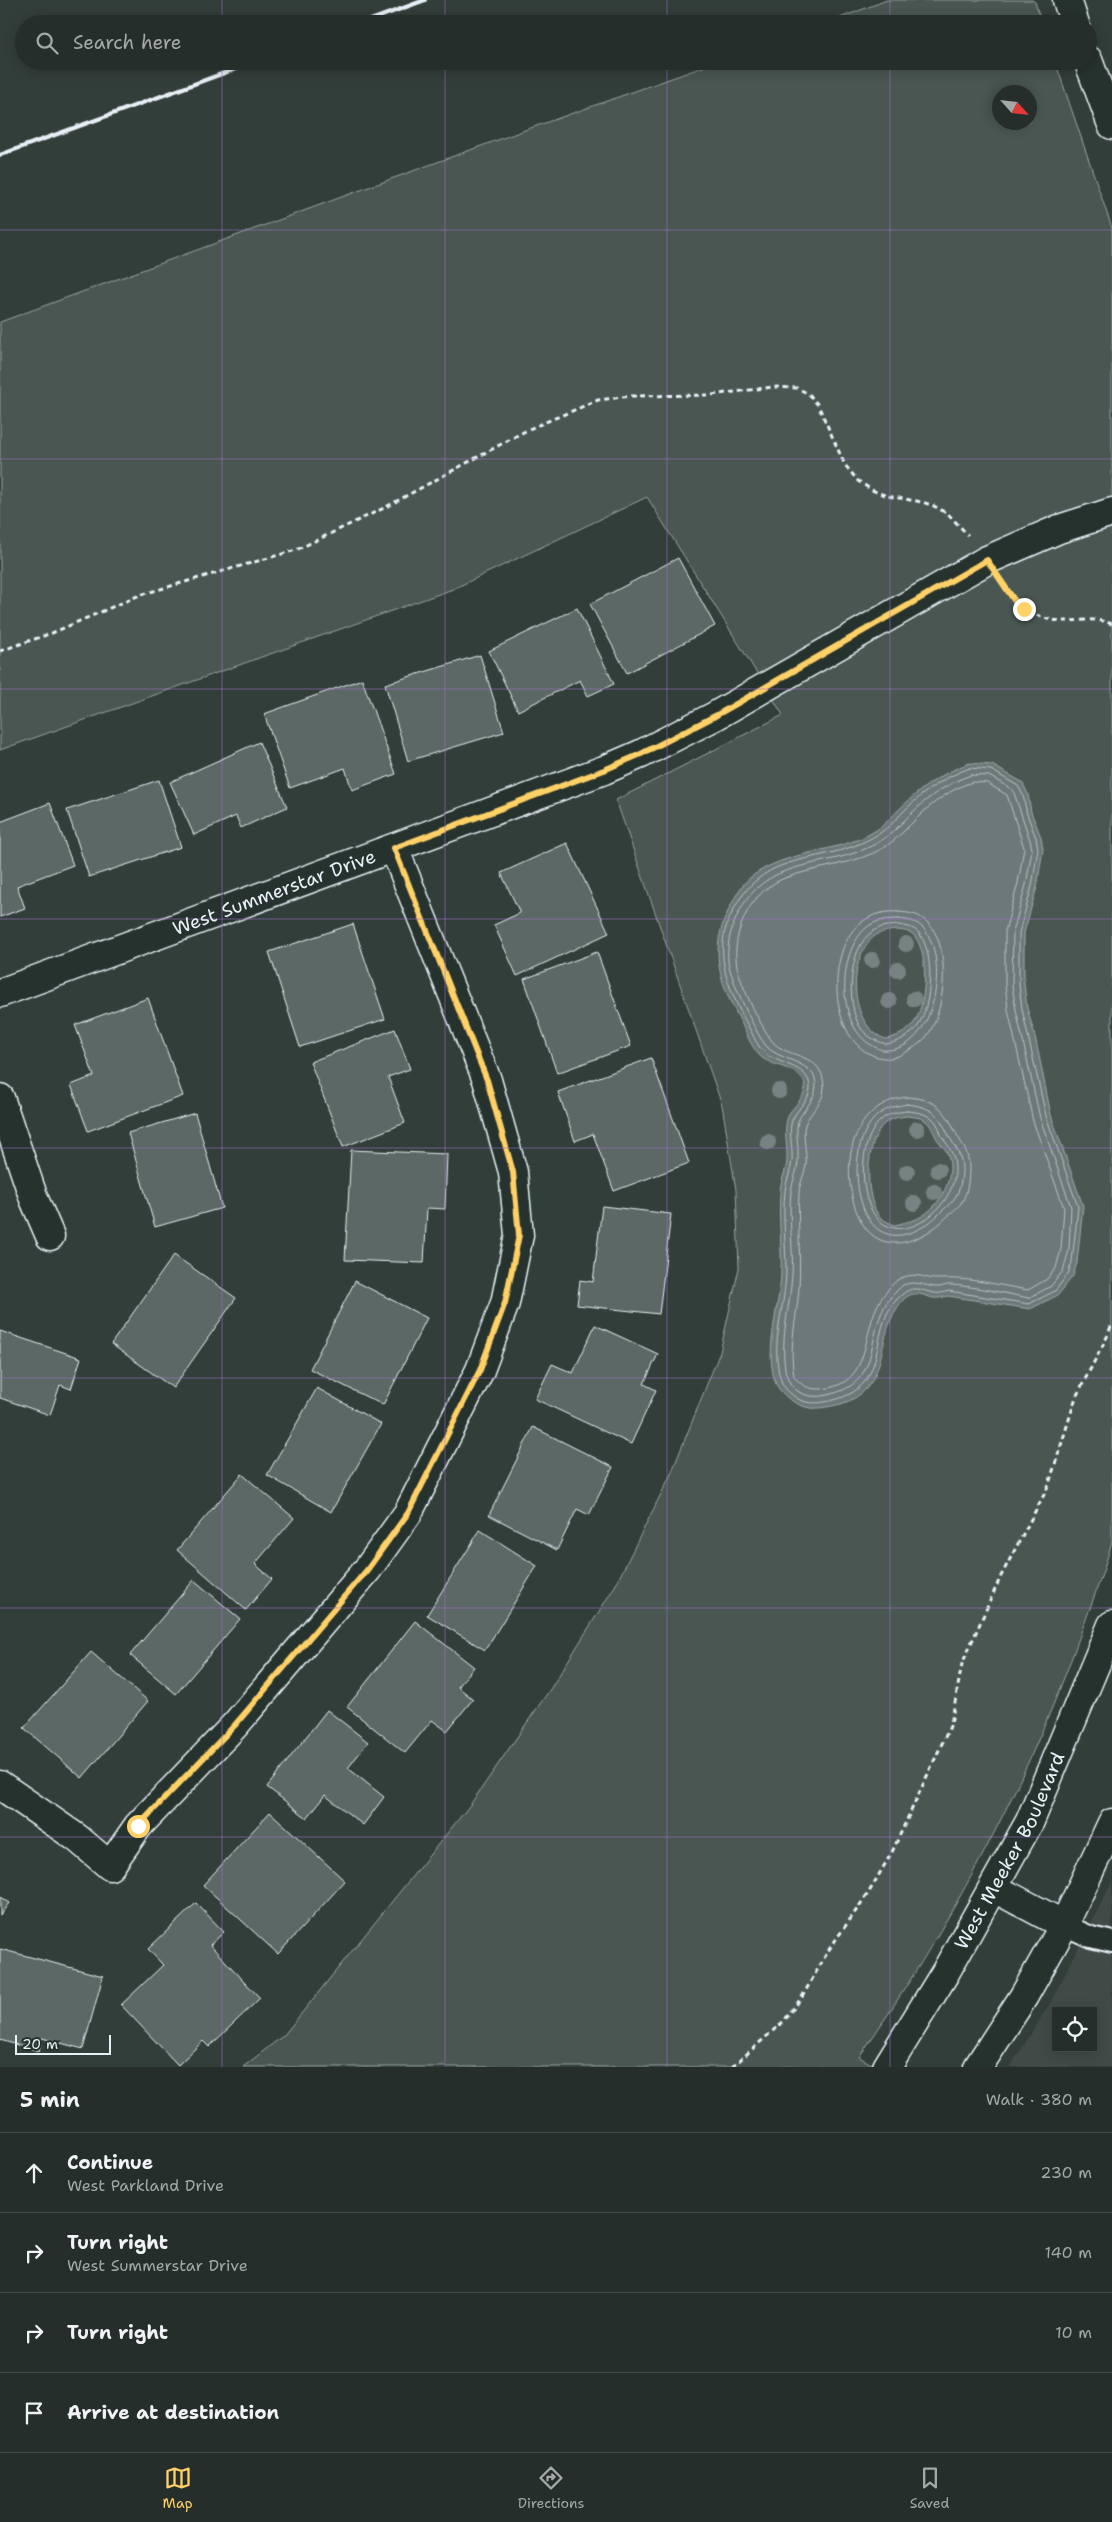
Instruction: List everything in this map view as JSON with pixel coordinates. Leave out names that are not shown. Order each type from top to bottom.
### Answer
[{"type":"street","points":[[1067,0],[1072,15]]},
{"type":"street","points":[[1092,70],[1112,125]]},
{"type":"street","name":"West Summerstar Drive","points":[[0,993],[604,770],[641,754],[740,701],[987,560],[1059,529],[1112,512]]},
{"type":"street","points":[[0,1784],[77,1838],[110,1866],[138,1826],[235,1725],[367,1570],[408,1513],[480,1370],[505,1303],[519,1235],[513,1172],[487,1080],[394,848]]},
{"type":"street","points":[[0,1098],[34,1198],[50,1236]]},
{"type":"street","name":"West Meeker Boulevard","points":[[887,2067],[994,1888],[1030,1821],[1112,1625]]},
{"type":"street","points":[[978,2067],[1024,1996],[1064,1925],[1112,1823]]},
{"type":"street","points":[[994,1888],[1064,1925]]},
{"type":"lane","points":[[1064,1925],[1091,1937],[1112,1942]]},
{"type":"path","points":[[0,651],[52,633],[140,595],[189,579],[296,550],[384,508],[528,429],[598,400],[632,396],[711,395],[786,386],[797,388],[809,394],[818,405],[845,465],[858,481],[872,490],[887,496],[922,502],[948,514],[987,560],[1014,600],[1035,615],[1068,621],[1100,619],[1112,624]]},
{"type":"path","points":[[732,2067],[784,2021],[802,1997],[828,1951],[869,1892],[892,1852],[951,1724],[962,1664],[1001,1576],[1048,1487],[1076,1397],[1108,1335],[1112,1323]]},
{"type":"shaded area","points":[[887,0],[1032,0],[1035,2],[1039,15],[848,15]]},
{"type":"shaded area","points":[[695,70],[1058,70],[1112,228],[1112,1541],[1094,1597],[1053,1706],[1005,1810],[979,1861],[922,1961],[859,2057],[877,2067],[243,2067],[284,2035],[470,1805],[551,1688],[615,1586],[671,1474],[720,1352],[739,1268],[736,1190],[722,1105],[616,800],[783,715],[647,497],[453,589],[0,750],[0,322]]},
{"type":"shaded area","points":[[1112,1882],[1112,2067],[1010,2067],[1049,2005]]},
{"type":"water","points":[[970,763],[992,765],[1022,782],[1028,794],[1031,812],[1041,837],[1043,849],[1037,887],[1024,933],[1024,983],[1027,1008],[1035,1036],[1051,1115],[1083,1206],[1077,1263],[1073,1276],[1058,1295],[1030,1309],[948,1296],[933,1298],[917,1294],[908,1296],[903,1300],[890,1321],[879,1363],[867,1387],[857,1397],[841,1404],[818,1408],[805,1407],[790,1400],[782,1393],[776,1384],[771,1358],[781,1272],[780,1202],[781,1186],[787,1160],[786,1127],[789,1114],[803,1095],[805,1087],[801,1077],[796,1073],[764,1059],[751,1044],[722,979],[718,952],[719,937],[734,898],[751,877],[780,861],[845,844],[875,831],[921,790],[944,774]],"holes":[[[897,930],[911,934],[920,945],[924,967],[923,993],[918,1016],[913,1024],[901,1034],[886,1039],[873,1032],[864,1021],[858,1006],[856,974],[866,946],[875,936],[886,931]],[[907,1116],[920,1118],[927,1122],[945,1149],[950,1165],[947,1184],[943,1194],[931,1210],[914,1220],[895,1225],[881,1218],[871,1198],[869,1184],[870,1155],[878,1131],[885,1123]]]},
{"type":"building","points":[[678,558],[715,626],[627,673],[590,604]]},
{"type":"building","points":[[577,608],[614,684],[588,696],[580,680],[518,711],[489,651]]},
{"type":"building","points":[[480,655],[504,732],[408,761],[385,684]]},
{"type":"building","points":[[362,679],[396,774],[352,790],[345,768],[290,788],[264,714]]},
{"type":"building","points":[[259,742],[287,807],[241,828],[236,816],[194,835],[170,782]]},
{"type":"building","points":[[159,780],[181,847],[89,877],[67,810]]},
{"type":"building","points":[[50,803],[73,865],[17,886],[25,908],[0,917],[0,822]]},
{"type":"building","points":[[567,843],[609,933],[517,976],[494,925],[520,913],[501,873]]},
{"type":"building","points":[[353,924],[385,1019],[300,1047],[269,952]]},
{"type":"building","points":[[597,952],[631,1046],[557,1073],[524,979]]},
{"type":"building","points":[[148,998],[183,1096],[88,1131],[71,1085],[94,1076],[75,1025]]},
{"type":"building","points":[[395,1029],[410,1069],[388,1077],[405,1123],[343,1147],[310,1062]]},
{"type":"building","points":[[651,1058],[689,1163],[614,1191],[593,1134],[575,1141],[558,1092]]},
{"type":"building","points":[[195,1113],[222,1208],[155,1227],[128,1133]]},
{"type":"building","points":[[351,1150],[447,1154],[445,1209],[427,1208],[424,1263],[345,1260]]},
{"type":"building","points":[[602,1206],[671,1214],[659,1314],[577,1305],[580,1280],[593,1282]]},
{"type":"building","points":[[174,1255],[236,1298],[173,1388],[111,1344]]},
{"type":"building","points":[[355,1281],[427,1318],[383,1405],[310,1369]]},
{"type":"building","points":[[595,1325],[658,1354],[644,1384],[656,1390],[631,1444],[535,1399],[552,1364],[573,1373]]},
{"type":"building","points":[[0,1331],[81,1358],[71,1389],[60,1385],[50,1415],[0,1398]]},
{"type":"building","points":[[317,1388],[381,1424],[331,1512],[267,1475]]},
{"type":"building","points":[[533,1427],[613,1467],[589,1515],[577,1509],[557,1550],[489,1515]]},
{"type":"building","points":[[242,1474],[294,1518],[255,1564],[272,1579],[246,1610],[177,1550]]},
{"type":"building","points":[[480,1530],[537,1566],[485,1650],[427,1615]]},
{"type":"building","points":[[194,1580],[240,1619],[176,1694],[130,1655]]},
{"type":"building","points":[[415,1621],[474,1667],[458,1687],[473,1699],[447,1731],[432,1720],[405,1753],[347,1707]]},
{"type":"building","points":[[91,1652],[148,1701],[82,1778],[24,1728]]},
{"type":"building","points":[[327,1710],[368,1742],[348,1768],[384,1797],[363,1825],[325,1795],[307,1818],[267,1787]]},
{"type":"building","points":[[270,1812],[345,1881],[278,1954],[203,1885]]},
{"type":"building","points":[[0,1897],[9,1903],[0,1915]]},
{"type":"building","points":[[196,1903],[224,1932],[210,1945],[260,1998],[209,2047],[203,2041],[178,2065],[121,2005],[163,1965],[148,1949]]},
{"type":"building","points":[[0,1949],[103,1976],[83,2049],[42,2038],[39,2051],[0,2040]]},
{"type":"railway","points":[[384,15],[425,0]]},
{"type":"railway","points":[[0,155],[232,70]]},
{"type":"route","points":[[138,1826],[174,1786],[235,1725],[367,1570],[408,1513],[444,1437],[480,1370],[505,1303],[519,1235],[513,1172],[487,1080],[394,848],[604,770],[641,754],[715,716],[987,560],[1014,600],[1024,609]]}]
